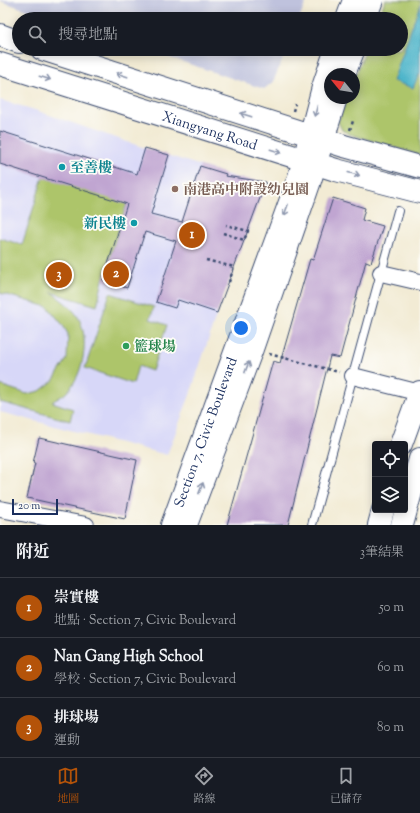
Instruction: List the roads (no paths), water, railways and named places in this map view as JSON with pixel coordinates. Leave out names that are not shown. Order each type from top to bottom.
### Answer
[{"type":"main road","points":[[0,35],[12,39]]},
{"type":"main road","name":"Xiangyang Road","points":[[64,56],[317,137],[420,167]]},
{"type":"main road","name":"Xiangyang Road","points":[[0,64],[310,162],[420,192]]},
{"type":"main road","points":[[402,441],[420,392]]},
{"type":"main road","points":[[402,525],[416,490],[420,459]]},
{"type":"main road","points":[[378,525],[381,513]]},
{"type":"street","points":[[349,12],[353,0]]},
{"type":"street","points":[[369,12],[373,0]]},
{"type":"street","points":[[317,137],[322,87],[333,56]]},
{"type":"street","points":[[348,68],[352,56]]},
{"type":"street","points":[[317,137],[334,104]]},
{"type":"street","name":"Section 7, Civic Boulevard","points":[[187,525],[253,350],[317,137]]},
{"type":"street","name":"Section 7, Civic Boulevard","points":[[171,525],[310,162]]},
{"type":"street","points":[[381,273],[420,282]]},
{"type":"street","points":[[353,376],[420,392]]},
{"type":"street","points":[[0,509],[86,525]]},
{"type":"lane","points":[[312,525],[398,210]]},
{"type":"water","points":[[420,4],[420,72],[413,88],[393,81],[402,56],[408,56],[408,38]]},
{"type":"place","name":"至善樓","points":[[62,167]]},
{"type":"place","name":"南港高中附設幼兒園","points":[[175,189]]},
{"type":"place","name":"新民樓","points":[[134,223]]},
{"type":"place","name":"崇實樓","points":[[192,235]]},
{"type":"place","name":"Nan Gang High School","points":[[116,274]]},
{"type":"place","name":"排球場","points":[[59,275]]},
{"type":"place","name":"籃球場","points":[[126,346]]}]
